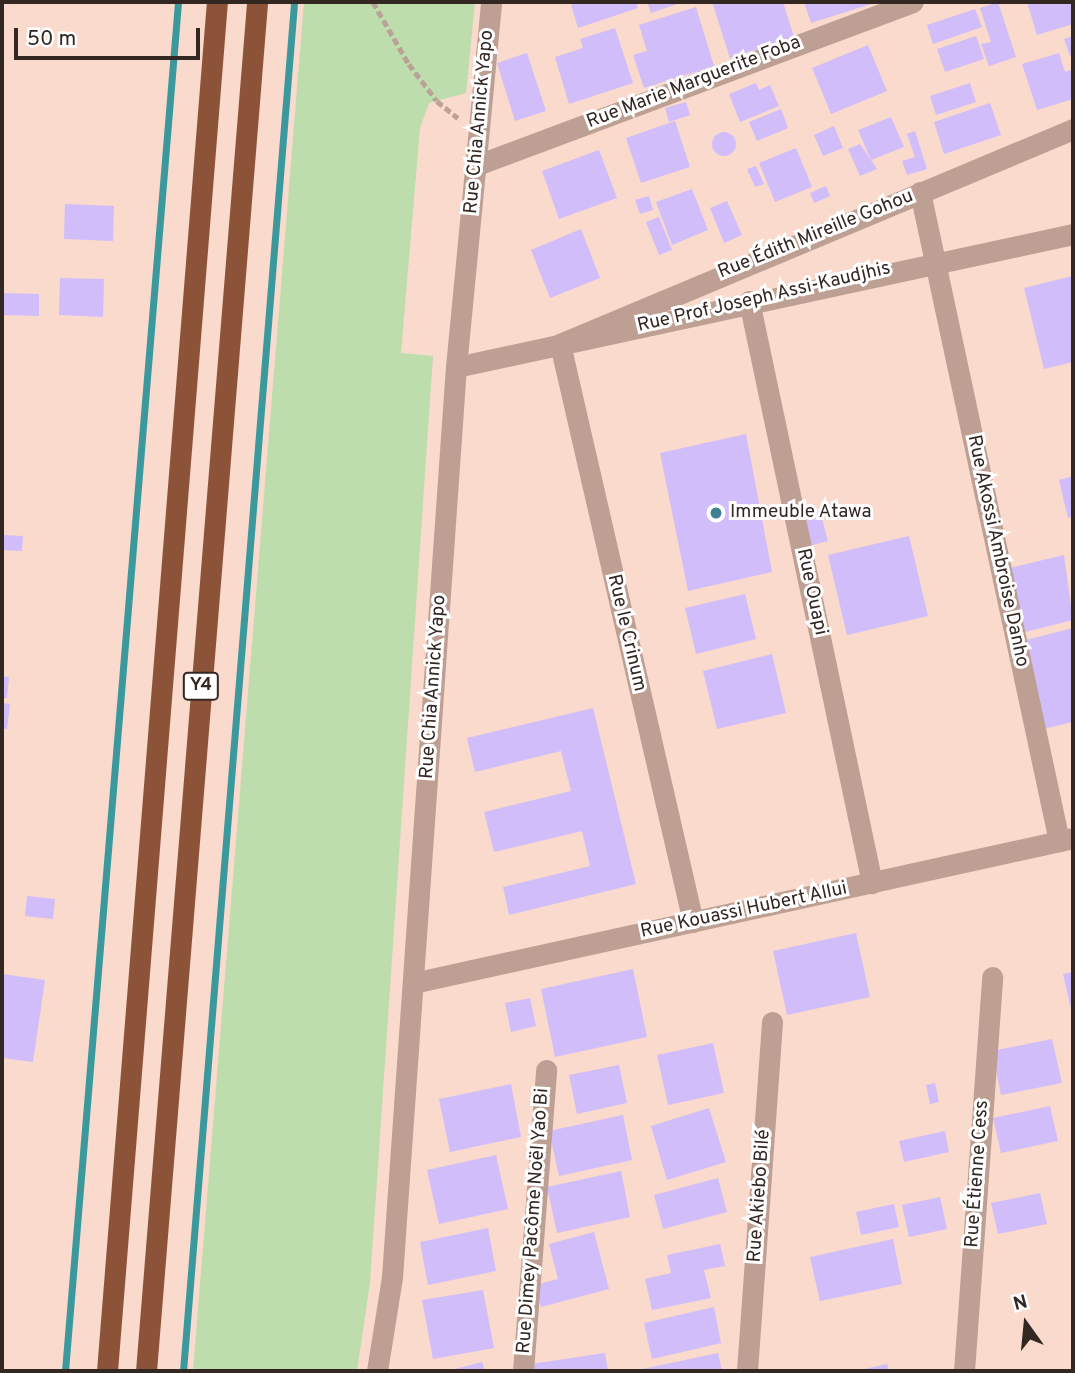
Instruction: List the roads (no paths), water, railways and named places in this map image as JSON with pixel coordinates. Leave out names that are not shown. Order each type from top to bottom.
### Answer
[{"type":"highway","name":"Y4","points":[[107,1371],[217,2]]},
{"type":"highway","name":"Y4","points":[[146,1371],[257,2]]},
{"type":"street","name":"Rue Chia Annick Yapo","points":[[377,1371],[392,1277],[456,367],[491,2]]},
{"type":"street","name":"Rue Marie Marguerite Foba","points":[[477,165],[912,2]]},
{"type":"street","name":"Rue Édith Mireille Gohou","points":[[560,344],[1073,130]]},
{"type":"street","name":"Rue Akossi Ambroise Danho","points":[[920,192],[1066,839]]},
{"type":"street","name":"Rue Prof Joseph Assi-Kaudjhis","points":[[456,367],[934,261],[1073,234]]},
{"type":"street","name":"Rue Ouapi","points":[[749,301],[872,883]]},
{"type":"street","name":"Rue le Crinum","points":[[560,344],[693,922]]},
{"type":"street","name":"Rue Kouassi Hubert Allui","points":[[414,983],[1066,839]]},
{"type":"street","name":"Rue Étienne Cess","points":[[964,1371],[992,977]]},
{"type":"street","name":"Rue Akiebo Bilé","points":[[747,1371],[772,1022]]},
{"type":"street","name":"Rue Dimey Pacôme Noël Yao Bi","points":[[523,1371],[545,1070]]},
{"type":"waterway","points":[[65,1371],[178,2]]},
{"type":"waterway","points":[[183,1371],[294,2]]},
{"type":"place","name":"Immeuble Atawa","points":[[716,513]]}]
